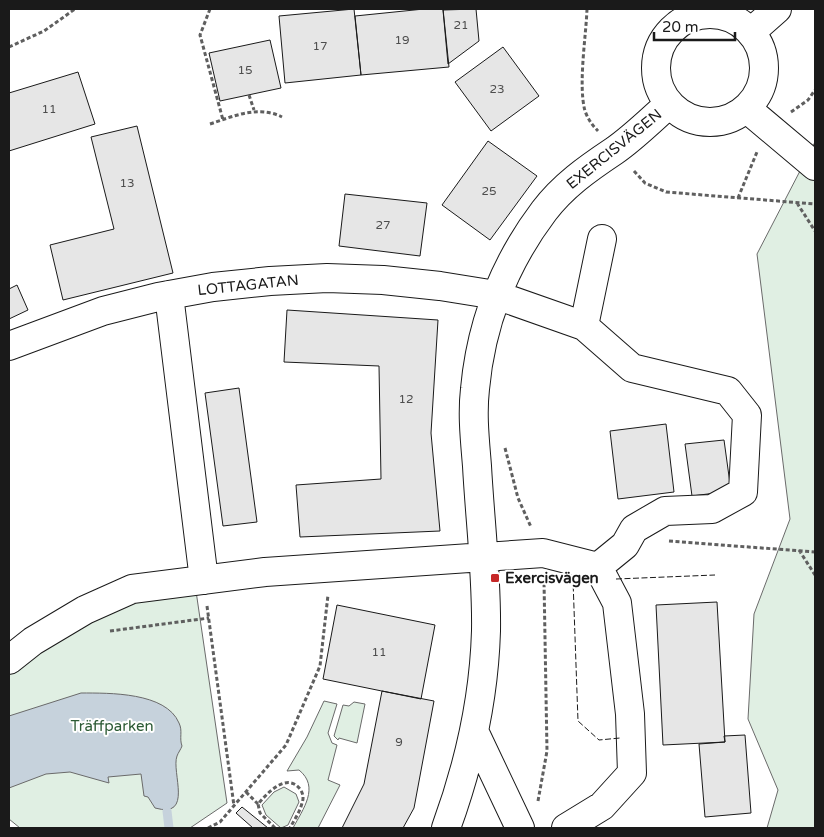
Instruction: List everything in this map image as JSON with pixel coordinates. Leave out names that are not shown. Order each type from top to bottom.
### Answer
[{"type":"street","points":[[751,32],[777,9]]},
{"type":"street","points":[[714,13],[732,18],[751,32],[762,54],[764,66],[760,90],[746,108],[735,116],[711,122],[687,117],[669,104],[661,93],[655,69],[669,17],[714,13]]},
{"type":"street","name":"EXERCISVÄGEN","points":[[446,828],[458,796],[474,731],[483,674],[486,632],[474,391],[480,347],[496,295],[520,246],[545,210],[575,178],[592,164],[615,151],[669,104]]},
{"type":"street","points":[[746,108],[815,166]]},
{"type":"street","points":[[598,567],[625,544],[634,529],[665,511],[712,509],[743,492],[747,415],[728,391],[632,368],[584,326],[602,238]]},
{"type":"street","name":"LOTTAGATAN","points":[[9,346],[76,320],[169,295],[213,287],[327,278],[383,280],[440,286],[496,295],[584,326]]},
{"type":"street","points":[[169,295],[204,580]]},
{"type":"street","points":[[9,659],[33,641],[85,610],[132,589],[265,572],[542,553],[598,567],[616,603],[630,714],[632,773],[602,806],[566,828]]},
{"type":"street","points":[[474,731],[528,819]]},
{"type":"path","points":[[9,46],[38,35],[75,9]]},
{"type":"path","points":[[210,9],[200,35],[223,120]]},
{"type":"path","points":[[249,95],[254,110]]},
{"type":"path","points":[[210,124],[254,110],[269,110],[282,117]]},
{"type":"path","points":[[797,202],[815,232]]},
{"type":"path","points":[[504,444],[518,498],[542,553],[547,751],[528,819]]},
{"type":"path","points":[[625,544],[663,541],[815,552]]},
{"type":"path","points":[[799,550],[815,575]]},
{"type":"path","points":[[208,828],[220,822],[286,745],[320,666],[331,567]]},
{"type":"path","points":[[204,580],[234,806]]},
{"type":"path","points":[[100,632],[209,618]]},
{"type":"path","points":[[258,804],[279,784],[290,782],[298,786],[303,793],[302,803],[290,828]]},
{"type":"path","points":[[246,792],[258,804],[260,813],[275,828]]},
{"type":"green space","points":[[815,142],[815,828],[767,828],[778,790],[748,719],[754,614],[790,519],[757,254]]},
{"type":"green space","name":"Träffparken","points":[[196,591],[227,803],[190,828],[20,828],[9,819],[9,674],[32,655],[112,604]]},
{"type":"green space","points":[[324,701],[337,704],[328,733],[332,743],[337,745],[328,780],[340,785],[318,828],[293,828],[305,806],[309,791],[305,777],[299,770],[287,771],[307,737]]},
{"type":"green space","points":[[354,702],[365,704],[357,743],[339,738],[338,740],[334,736],[343,705],[349,706]]},
{"type":"green space","points":[[284,787],[296,794],[299,802],[288,825],[281,828],[266,815],[262,805],[274,792]]},
{"type":"shaded area","points":[[81,693],[136,696],[162,705],[172,713],[180,726],[182,746],[176,763],[178,801],[174,807],[167,810],[155,808],[148,797],[144,796],[141,774],[108,777],[109,783],[70,772],[46,774],[9,788],[9,716]]},
{"type":"building","points":[[354,9],[361,75],[285,83],[279,16]]},
{"type":"building","points":[[424,9],[443,9],[449,67],[361,75],[355,16]]},
{"type":"building","points":[[476,9],[479,41],[448,64],[443,10]]},
{"type":"building","points":[[270,40],[281,88],[220,101],[209,53]]},
{"type":"building","points":[[503,47],[539,96],[491,131],[455,82]]},
{"type":"building","points":[[78,72],[95,124],[9,151],[9,93]]},
{"type":"building","points":[[137,126],[173,273],[63,300],[50,245],[114,229],[91,137]]},
{"type":"building","points":[[488,141],[537,176],[490,240],[442,205]]},
{"type":"building","points":[[345,194],[427,203],[420,256],[339,246]]},
{"type":"building","points":[[17,285],[28,310],[9,319],[9,289]]},
{"type":"building","points":[[287,310],[438,320],[431,433],[440,531],[300,537],[296,485],[381,479],[379,366],[284,362]]},
{"type":"building","points":[[239,388],[257,522],[223,526],[205,393]]},
{"type":"building","points":[[666,424],[674,492],[618,499],[610,431]]},
{"type":"building","points":[[724,440],[731,491],[692,496],[685,444]]},
{"type":"building","points":[[717,602],[725,742],[663,745],[656,605]]},
{"type":"building","points":[[337,605],[435,625],[421,699],[323,679]]},
{"type":"building","points":[[382,691],[434,701],[414,808],[403,828],[342,828],[364,784]]},
{"type":"building","points":[[745,735],[751,813],[705,817],[699,744],[725,742],[724,736]]},
{"type":"building","points":[[242,807],[268,828],[253,828],[236,813]]},
{"type":"waterway","points":[[167,811],[169,828]]},
{"type":"fence","points":[[616,579],[715,575]]},
{"type":"fence","points":[[593,580],[573,580],[578,721],[599,740],[620,738]]},
{"type":"place","name":"Exercisvägen","points":[[495,578]]}]
